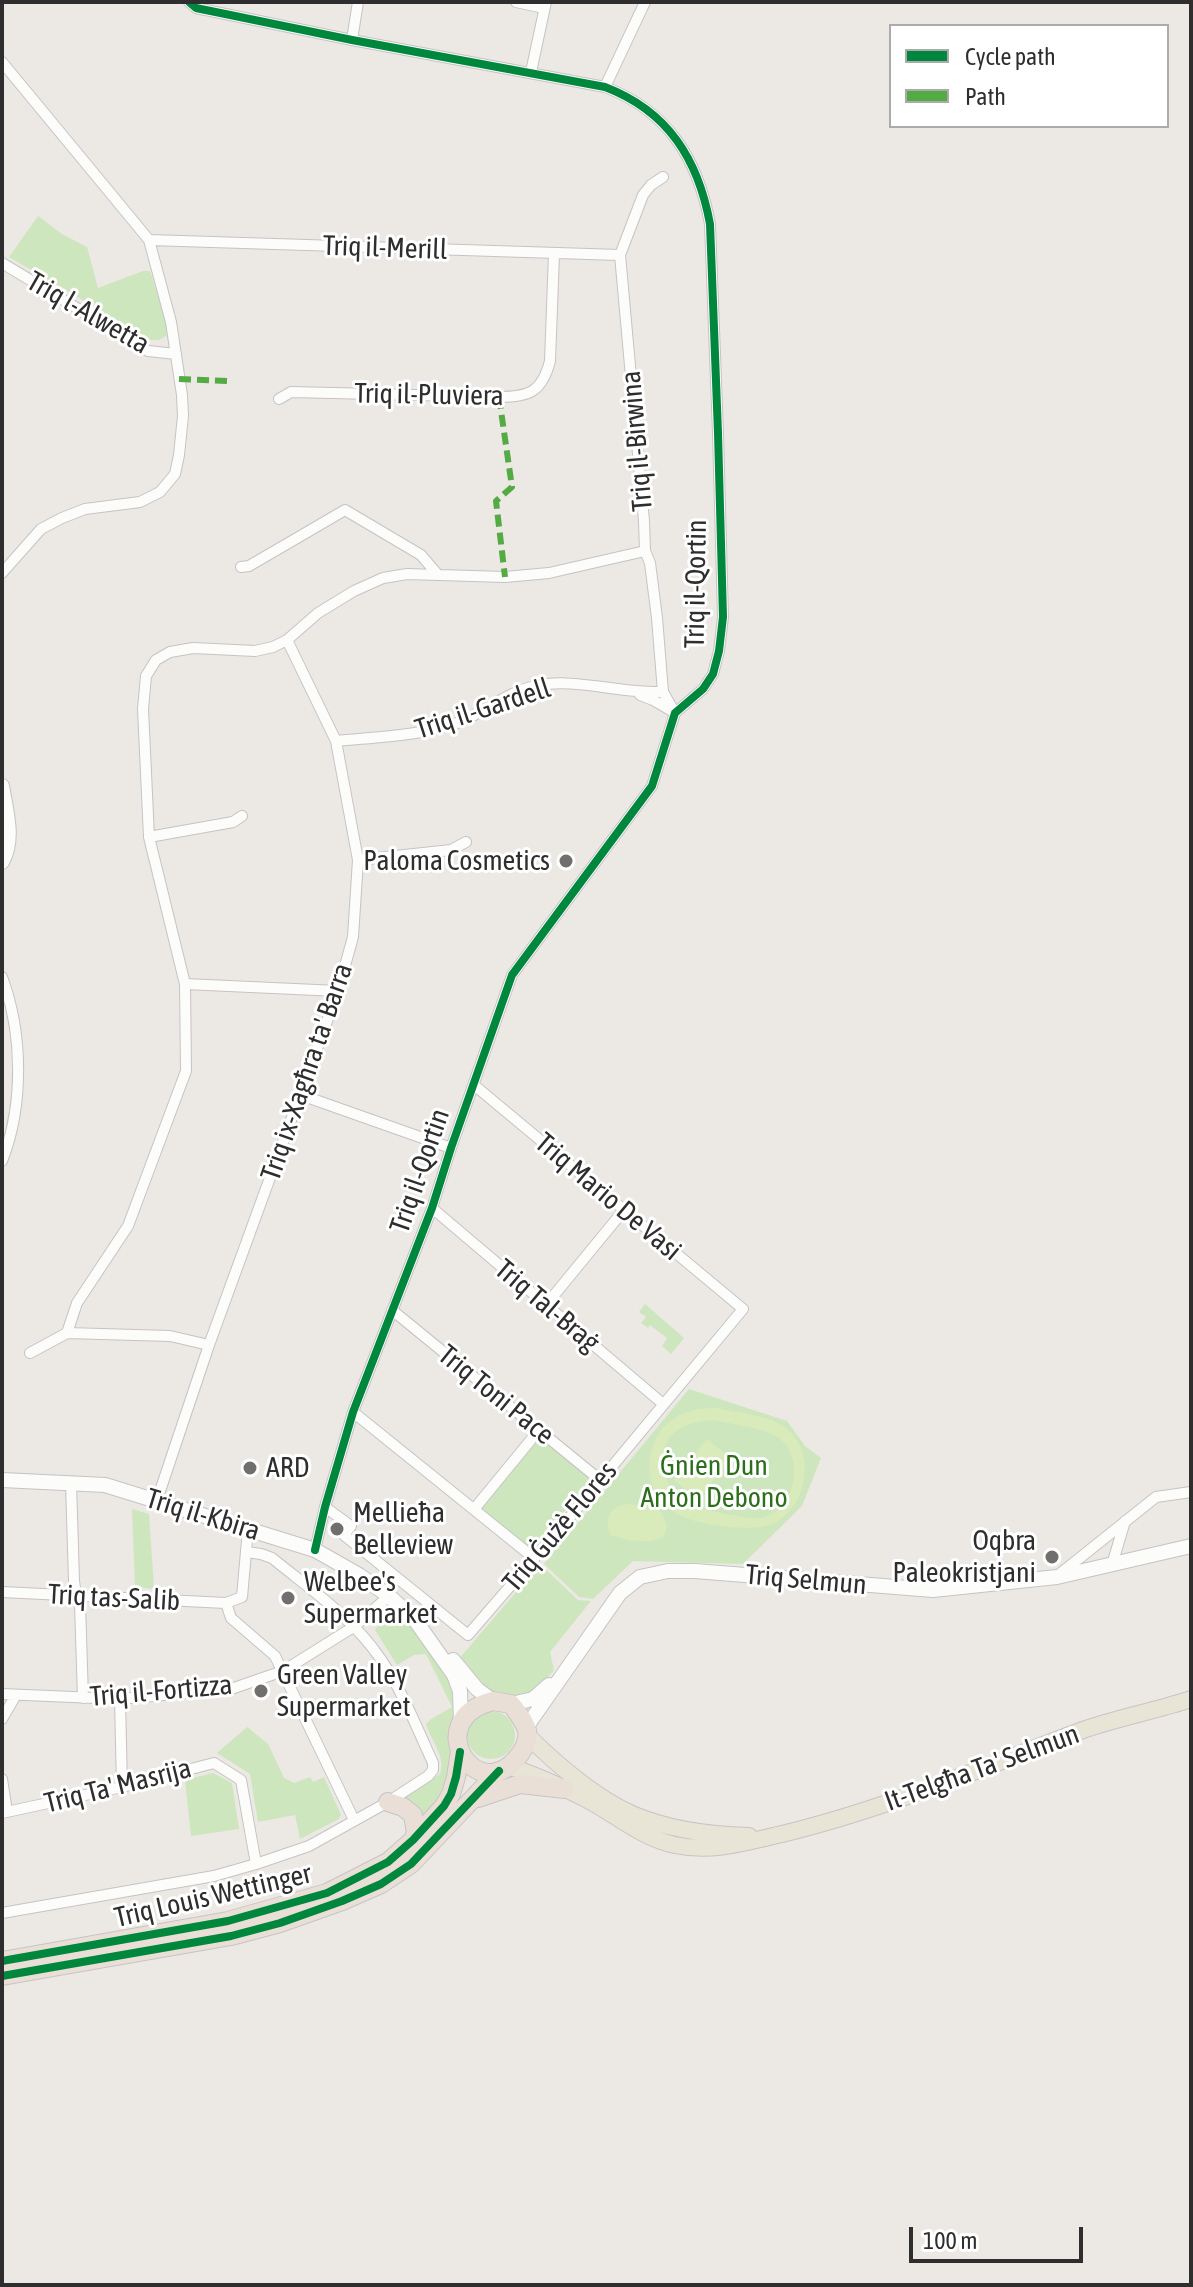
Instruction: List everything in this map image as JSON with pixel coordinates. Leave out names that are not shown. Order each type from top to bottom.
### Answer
[{"type":"highway","points":[[502,1703],[527,1731],[525,1747],[505,1769],[476,1771],[460,1752],[458,1735],[461,1723],[468,1712],[479,1705],[502,1703]]},
{"type":"highway","name":"Triq Louis Wettinger","points":[[2,1961],[228,1921],[327,1893],[378,1868],[413,1840],[451,1794],[460,1752]]},
{"type":"highway","name":"Triq Louis Wettinger","points":[[2,1976],[231,1936],[309,1914],[381,1884],[411,1864],[505,1769]]},
{"type":"highway","points":[[475,1799],[520,1784],[565,1789]]},
{"type":"highway","points":[[388,1802],[403,1807],[413,1815],[416,1833],[413,1840]]},
{"type":"main road","name":"It-Telgħa Ta' Selmun","points":[[505,1769],[536,1775],[584,1798],[644,1833],[674,1845],[707,1848],[735,1846],[887,1804],[1085,1729],[1191,1699]]},
{"type":"main road","name":"It-Telgħa Ta' Selmun","points":[[527,1731],[548,1757],[632,1814],[690,1832],[772,1836]]},
{"type":"street","name":"Triq il-Qortin","points":[[189,2],[196,8],[531,72],[605,87],[626,95],[660,119],[676,138],[704,199],[710,224],[723,617],[713,674],[703,689],[675,713],[652,786],[512,975],[432,1208],[353,1412],[315,1550]]},
{"type":"street","points":[[352,40],[358,2]]},
{"type":"street","points":[[516,2],[545,5],[531,72]]},
{"type":"street","points":[[605,87],[645,2]]},
{"type":"street","points":[[2,62],[149,240],[171,322],[183,416],[175,474],[160,492],[140,502],[85,509],[62,518],[41,529],[2,573]]},
{"type":"street","name":"Triq il-Birwina","points":[[663,177],[643,195],[620,255],[645,551],[650,563],[656,604],[663,692],[675,713]]},
{"type":"street","name":"Triq il-Merill","points":[[149,240],[620,255]]},
{"type":"street","name":"Triq il-Pluviera","points":[[279,399],[291,392],[499,397],[528,394],[546,376],[550,361],[554,254]]},
{"type":"street","name":"Triq l-Alwetta","points":[[2,263],[148,351],[176,354]]},
{"type":"street","points":[[241,567],[249,566],[345,510],[421,555],[438,575]]},
{"type":"street","points":[[67,1333],[77,1303],[128,1226],[186,1071],[185,984],[149,837],[143,709],[146,676],[156,660],[170,652],[193,648],[255,651],[273,647],[287,640],[318,613],[383,578],[407,574],[505,577],[549,573],[645,551]]},
{"type":"street","name":"Triq ix-Xagħra ta' Barra","points":[[157,1500],[209,1345],[338,991],[353,937],[358,860],[336,741],[287,640]]},
{"type":"street","name":"Triq il-Gardell","points":[[336,741],[415,733],[457,723],[536,685],[564,683],[630,692],[663,692]]},
{"type":"street","name":"Triq il-Gardell","points":[[630,692],[653,700],[675,713]]},
{"type":"street","points":[[2,786],[9,825],[8,852],[2,862]]},
{"type":"street","points":[[149,837],[233,822],[242,816]]},
{"type":"street","points":[[358,860],[451,850],[466,842]]},
{"type":"street","points":[[2,977],[11,1002],[17,1046],[11,1139],[2,1161]]},
{"type":"street","points":[[185,984],[338,991]]},
{"type":"street","name":"Triq Mario De Vasi","points":[[474,1085],[743,1309]]},
{"type":"street","points":[[301,1095],[451,1148]]},
{"type":"street","name":"Triq Tal-Braġ","points":[[432,1208],[662,1403]]},
{"type":"street","points":[[546,1305],[624,1210]]},
{"type":"street","name":"Triq Ġużè Flores","points":[[325,1507],[351,1526],[344,1535],[468,1635],[743,1309]]},
{"type":"street","name":"Triq Toni Pace","points":[[392,1310],[600,1480]]},
{"type":"street","points":[[30,1353],[67,1333],[170,1336],[209,1345]]},
{"type":"street","points":[[353,1412],[534,1558]]},
{"type":"street","points":[[475,1508],[539,1430]]},
{"type":"street","name":"Triq il-Kbira","points":[[2,1480],[105,1485],[315,1550],[359,1575],[389,1596],[415,1620],[454,1675],[460,1691],[461,1723]]},
{"type":"street","points":[[71,1482],[83,1698]]},
{"type":"street","points":[[1057,1577],[1156,1497],[1191,1492]]},
{"type":"street","points":[[1112,1565],[1126,1519]]},
{"type":"street","points":[[248,1529],[242,1597],[226,1603],[231,1618],[275,1656],[354,1820]]},
{"type":"street","name":"Triq Selmun","points":[[527,1731],[620,1593],[640,1577],[653,1573],[695,1571],[933,1590],[1057,1577],[1191,1546]]},
{"type":"street","points":[[2,1913],[214,1876],[256,1864],[309,1846],[388,1802],[433,1770],[433,1763],[414,1720],[381,1659],[355,1626],[272,1558],[246,1552]]},
{"type":"street","name":"Triq tas-Salib","points":[[2,1592],[226,1603]]},
{"type":"street","name":"Triq il-Kbira","points":[[389,1596],[405,1602],[477,1689],[502,1703]]},
{"type":"street","name":"Triq il-Fortizza","points":[[2,1694],[120,1699],[231,1689],[283,1671],[355,1626],[389,1596]]},
{"type":"street","name":"Triq Selmun","points":[[502,1703],[533,1699],[562,1675]]},
{"type":"street","points":[[2,1719],[16,1695]]},
{"type":"street","points":[[120,1699],[122,1787]]},
{"type":"street","name":"Triq Ta' Masrija","points":[[5,1813],[214,1763],[241,1780],[256,1864]]},
{"type":"street","points":[[2,1779],[5,1813]]},
{"type":"green space","points":[[38,216],[87,247],[98,288],[150,271],[168,327],[166,336],[151,340],[9,257]]},
{"type":"green space","points":[[645,1304],[684,1338],[671,1354],[662,1346],[667,1338],[650,1325],[648,1328],[641,1323],[646,1317],[639,1312]]},
{"type":"green space","name":"Ġnien Dun Anton Debono","points":[[689,1389],[787,1421],[805,1446],[821,1458],[802,1506],[743,1564],[633,1561],[593,1599],[579,1597],[544,1564]]},
{"type":"green space","points":[[716,1408],[778,1423],[797,1440],[803,1454],[803,1486],[788,1513],[775,1522],[751,1528],[702,1523],[672,1511],[654,1490],[650,1477],[652,1450],[664,1427],[680,1415]],"holes":[[[714,1420],[774,1435],[785,1444],[792,1457],[794,1471],[787,1499],[778,1510],[765,1517],[750,1518],[695,1506],[674,1493],[664,1469],[666,1444],[679,1429]]]},
{"type":"green space","points":[[707,1439],[731,1458],[698,1499],[674,1480]]},
{"type":"green space","points":[[546,1442],[591,1479],[532,1551],[480,1509],[532,1444]]},
{"type":"green space","points":[[627,1504],[648,1506],[661,1512],[666,1533],[652,1541],[611,1535],[608,1519],[612,1511]]},
{"type":"green space","points":[[132,1509],[149,1514],[154,1589],[135,1587]]},
{"type":"green space","points":[[540,1564],[578,1600],[591,1601],[550,1652],[554,1670],[538,1689],[515,1698],[487,1690],[458,1660]]},
{"type":"green space","points":[[387,1616],[402,1620],[412,1628],[443,1665],[457,1701],[450,1778],[425,1822],[403,1798],[440,1774],[440,1755],[426,1724],[452,1707],[426,1654],[414,1655],[397,1665],[375,1630],[380,1618]]},
{"type":"green space","points":[[491,1711],[508,1718],[515,1735],[508,1752],[491,1759],[474,1752],[467,1735],[474,1718]]},
{"type":"green space","points":[[247,1727],[268,1744],[284,1778],[294,1783],[310,1777],[313,1782],[324,1777],[341,1815],[339,1819],[300,1839],[295,1815],[258,1822],[250,1774],[217,1753]]},
{"type":"green space","points":[[213,1773],[232,1783],[239,1829],[191,1836],[185,1780]]},
{"type":"marked path","points":[[179,379],[230,381]]},
{"type":"marked path","points":[[499,397],[512,487],[496,501],[505,577]]},
{"type":"cycle path","points":[[189,2],[196,8],[352,40],[605,87],[646,109],[677,140],[697,179],[710,224],[723,617],[713,674],[703,689],[675,713],[652,786],[512,975],[432,1208],[353,1412],[315,1550]]},
{"type":"cycle path","points":[[2,1961],[228,1921],[327,1893],[388,1862],[413,1840],[451,1794],[460,1752]]},
{"type":"cycle path","points":[[2,1976],[231,1936],[342,1901],[381,1884],[411,1864],[499,1771]]},
{"type":"place","name":"Paloma Cosmetics","points":[[566,861]]},
{"type":"place","name":"ARD","points":[[250,1468]]},
{"type":"place","name":"Mellieħa Belleview","points":[[337,1529]]},
{"type":"place","name":"Oqbra Paleokristjani","points":[[1052,1557]]},
{"type":"place","name":"Welbee's Supermarket","points":[[288,1598]]},
{"type":"place","name":"Green Valley Supermarket","points":[[261,1691]]}]
